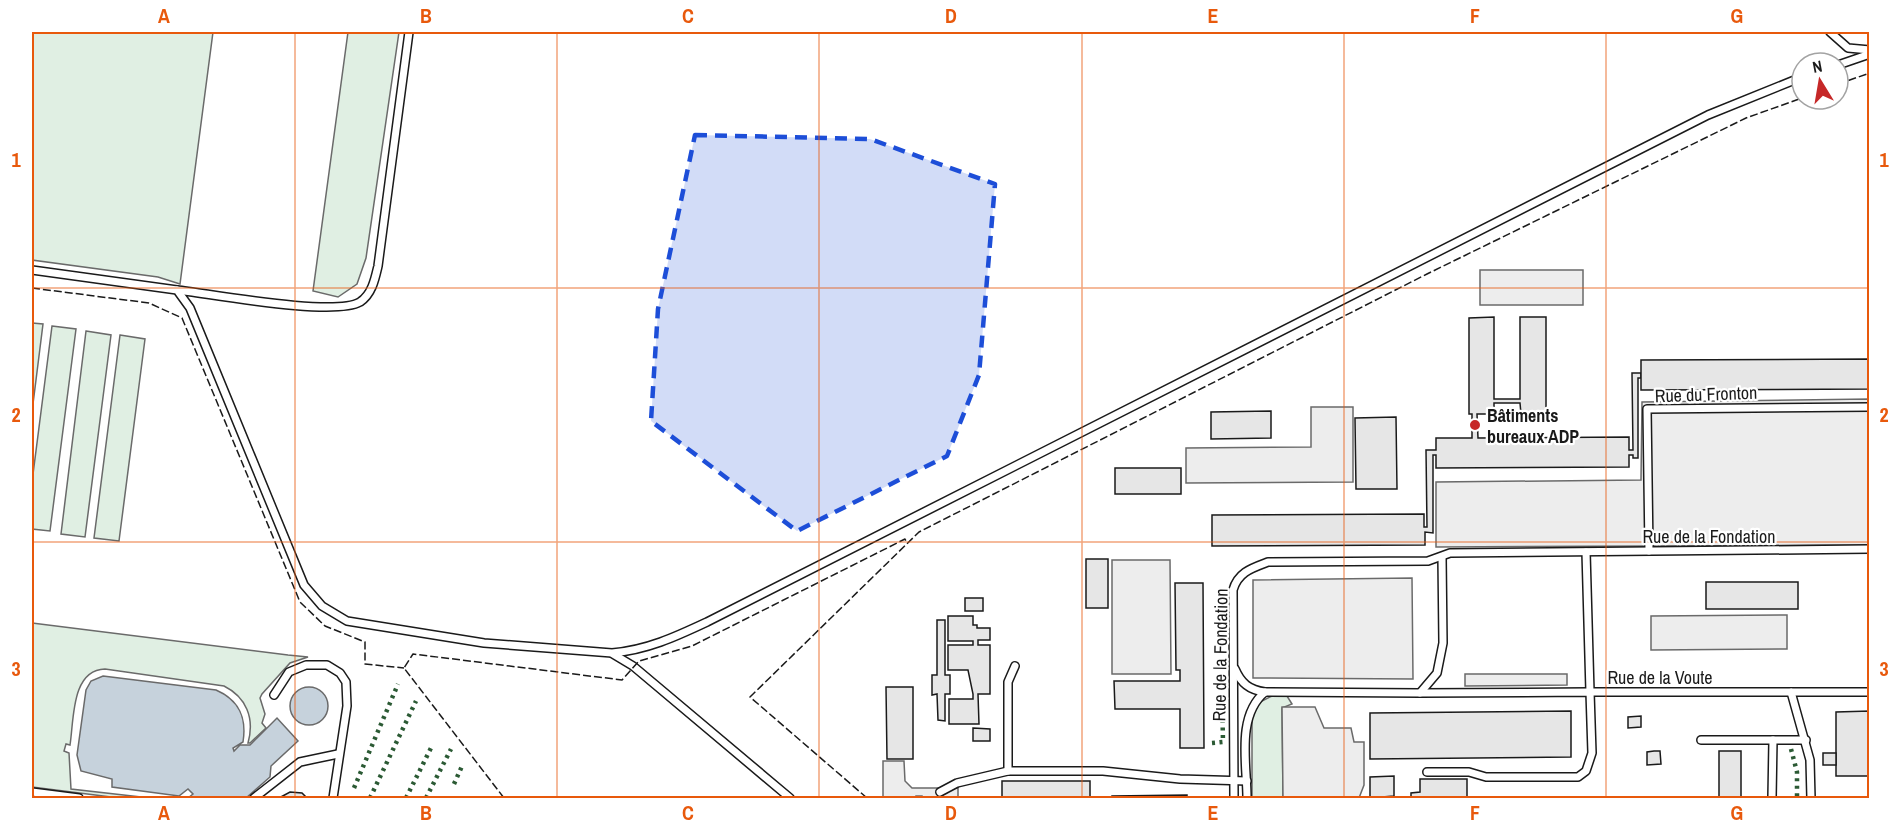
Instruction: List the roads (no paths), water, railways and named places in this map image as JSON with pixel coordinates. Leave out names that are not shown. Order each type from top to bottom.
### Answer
[{"type":"lane","points":[[32,270],[322,308],[353,305],[368,294],[378,266],[408,32]]},
{"type":"lane","points":[[1830,32],[1848,48],[1869,52]]},
{"type":"lane","points":[[1850,60],[1869,52]]},
{"type":"lane","points":[[177,290],[190,308],[304,585],[322,606],[347,621],[484,643],[612,653],[659,644],[707,622],[1708,115],[1790,82]]},
{"type":"lane","name":"Rue du Fronton","points":[[1649,551],[1647,409],[1869,408]]},
{"type":"lane","name":"Rue de la Fondation","points":[[1234,798],[1233,590],[1235,582],[1247,569],[1268,562],[1428,561],[1450,553],[1869,549]]},
{"type":"lane","name":"Rue de la Voute","points":[[1586,552],[1590,692],[1869,692]]},
{"type":"lane","points":[[1420,693],[1437,673],[1443,643],[1442,557]]},
{"type":"lane","points":[[612,653],[633,666],[790,798]]},
{"type":"lane","points":[[274,695],[289,672],[306,665],[327,665],[340,673],[349,692],[333,798]]},
{"type":"lane","points":[[1008,771],[1008,682],[1015,666]]},
{"type":"lane","points":[[1234,666],[1244,684],[1250,689],[1265,692],[1590,692],[1592,753],[1586,771],[1578,777],[1486,777],[1469,772],[1427,772]]},
{"type":"lane","name":"Rue de la Fondation","points":[[1247,798],[1247,716],[1256,700],[1265,692]]},
{"type":"lane","points":[[1791,692],[1810,760],[1810,798]]},
{"type":"lane","points":[[1701,740],[1806,740]]},
{"type":"lane","points":[[1772,798],[1773,740]]},
{"type":"lane","points":[[254,798],[300,762],[338,754]]},
{"type":"lane","points":[[940,792],[957,783],[1008,771],[1103,771],[1180,779],[1247,781]]},
{"type":"lane","points":[[32,792],[79,798]]},
{"type":"place","name":"Bâtiments bureaux ADP","points":[[1475,425]]}]
